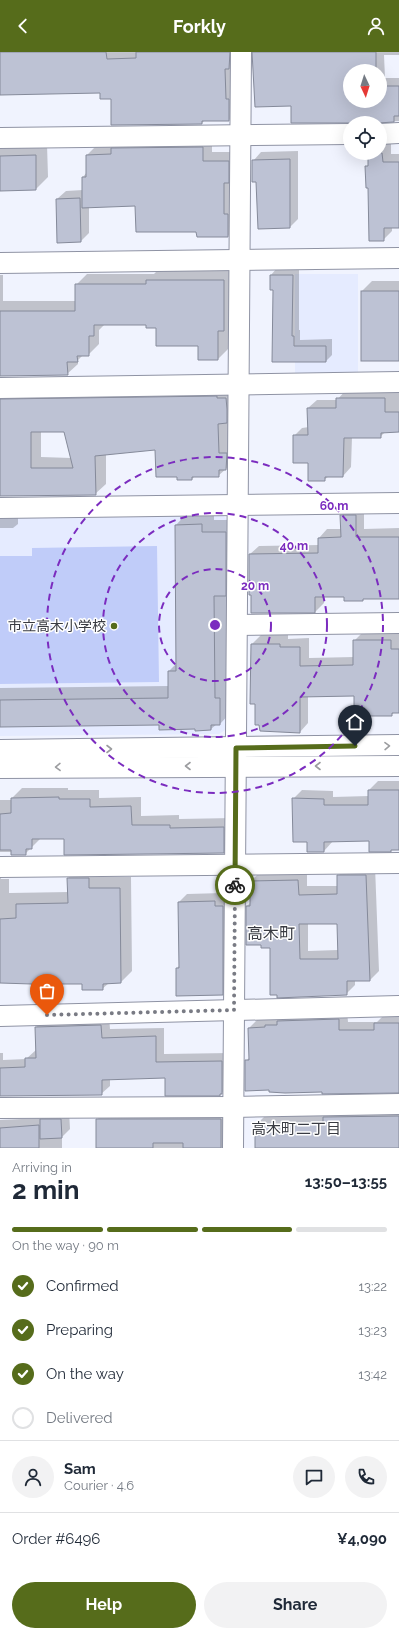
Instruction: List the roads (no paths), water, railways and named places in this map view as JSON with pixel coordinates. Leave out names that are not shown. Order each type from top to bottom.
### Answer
[{"type":"street","points":[[233,1148],[241,52]]},
{"type":"street","points":[[387,134],[399,133]]},
{"type":"street","points":[[0,138],[343,134]]},
{"type":"street","points":[[0,263],[399,258]]},
{"type":"street","points":[[0,388],[399,382]]},
{"type":"street","points":[[0,508],[399,503]]},
{"type":"street","points":[[237,625],[399,623]]},
{"type":"street","points":[[0,768],[236,757],[399,745]]},
{"type":"street","points":[[0,750],[236,757],[399,766]]},
{"type":"street","points":[[0,867],[399,863]]},
{"type":"street","points":[[0,1016],[399,1006]]},
{"type":"street","points":[[0,1108],[233,1108],[399,1104]]},
{"type":"place","name":"市立高木小学校","points":[[114,626]]},
{"type":"district","name":"高木町","points":[[271,933]]},
{"type":"district","name":"高木町二丁目","points":[[296,1129]]}]
